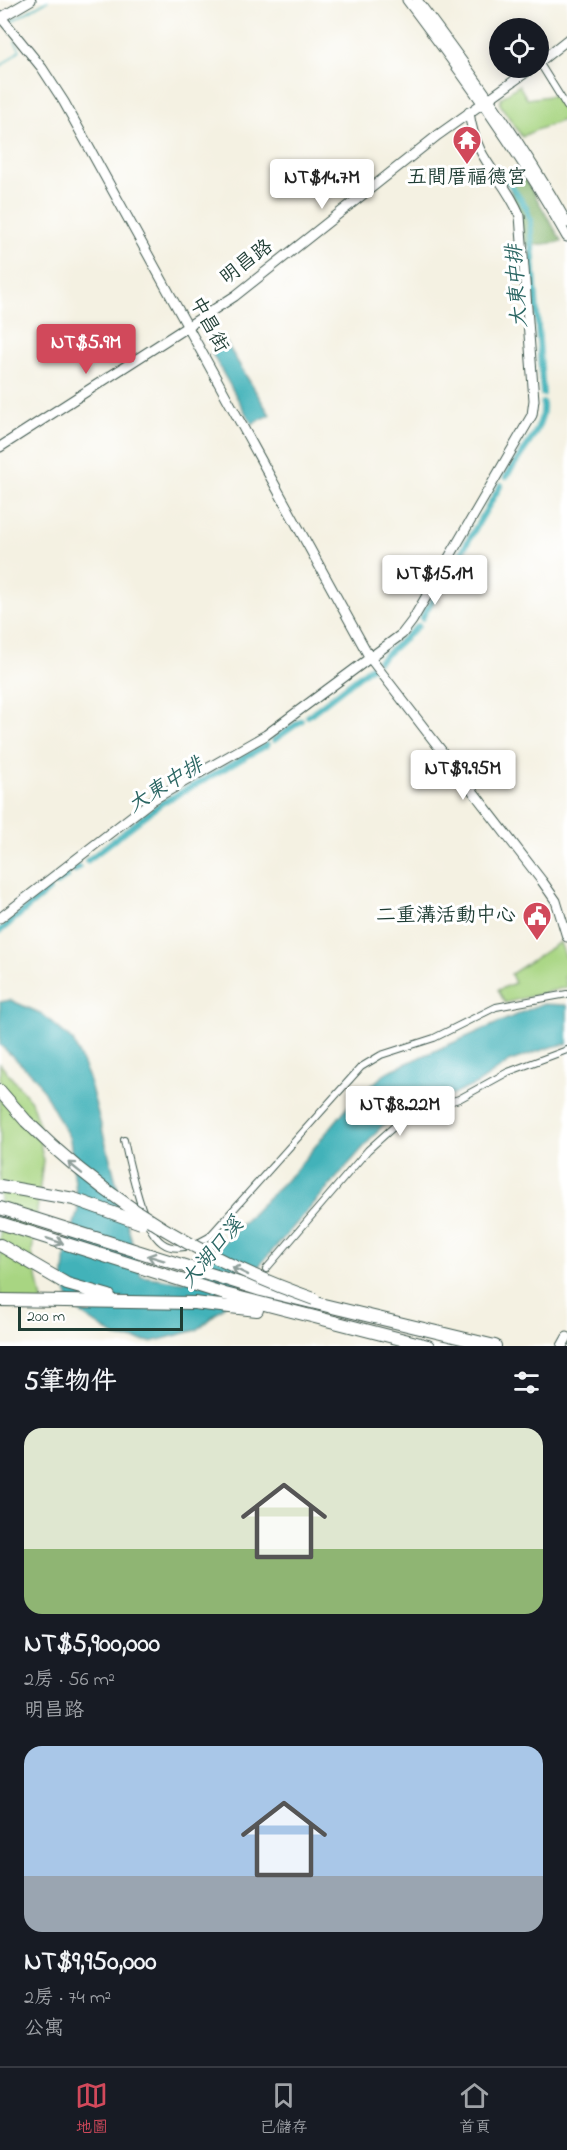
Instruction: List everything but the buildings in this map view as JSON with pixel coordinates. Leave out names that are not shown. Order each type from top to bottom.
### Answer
[{"type":"highway","points":[[0,1091],[60,1155],[105,1192],[195,1247]]},
{"type":"highway","points":[[0,1186],[74,1199],[105,1208],[195,1247],[259,1280],[314,1301]]},
{"type":"highway","points":[[0,1209],[202,1272],[452,1338],[495,1346]]},
{"type":"highway","points":[[0,1223],[186,1282],[308,1317],[428,1346]]},
{"type":"highway","points":[[0,1245],[67,1284],[105,1296],[144,1302]]},
{"type":"highway","points":[[0,1300],[144,1302],[241,1307],[410,1346]]},
{"type":"street","points":[[3,20],[31,0]]},
{"type":"street","points":[[407,0],[486,100],[567,237]]},
{"type":"street","points":[[417,0],[539,173],[567,223]]},
{"type":"street","name":"中昌街","points":[[3,20],[42,68],[64,102],[370,658],[542,881],[555,902],[567,937]]},
{"type":"street","points":[[549,54],[567,40]]},
{"type":"street","name":"明昌路","points":[[0,447],[241,291],[469,112],[518,78]]},
{"type":"street","points":[[549,78],[567,107]]},
{"type":"street","points":[[0,918],[154,799],[266,735],[402,634],[412,621],[534,408],[520,216],[509,195],[480,153],[469,112]]},
{"type":"street","points":[[124,1140],[148,1228],[164,1245],[180,1249],[194,1246],[209,1237],[361,1067],[381,1055],[434,1038],[496,1007],[567,994]]},
{"type":"street","points":[[266,1269],[368,1150],[408,1114],[459,1099],[508,1072],[567,1050]]},
{"type":"street","points":[[562,1346],[567,1336]]},
{"type":"green space","points":[[519,85],[527,99],[557,95],[567,118],[522,137],[500,104],[501,98]]},
{"type":"green space","points":[[523,175],[562,242],[526,246],[509,186]]},
{"type":"green space","points":[[560,942],[567,962],[567,974],[564,976],[567,987],[505,1003],[498,990],[515,983],[511,974]]},
{"type":"green space","points":[[0,1064],[31,1101],[41,1131],[0,1087]]},
{"type":"green space","points":[[0,1095],[40,1141],[43,1160],[32,1253],[43,1305],[0,1307]]},
{"type":"water","points":[[225,341],[270,415],[252,424],[211,352]]},
{"type":"water","name":"大湖口溪","points":[[10,1000],[42,1014],[73,1041],[88,1076],[141,1276],[184,1282],[295,1171],[349,1105],[387,1072],[541,1004],[567,1005],[567,1044],[511,1061],[477,1084],[383,1125],[221,1309],[197,1330],[151,1342],[116,1337],[71,1304],[63,1283],[66,1252],[78,1210],[70,1139],[36,1078],[0,1045],[0,1002]]},
{"type":"waterway","points":[[10,22],[48,0]]},
{"type":"waterway","points":[[0,67],[20,50],[15,41]]},
{"type":"waterway","name":"大東中排","points":[[508,181],[527,209],[530,220],[543,394]]},
{"type":"waterway","name":"大東中排","points":[[506,477],[536,432],[543,412],[543,403]]},
{"type":"waterway","name":"大東中排","points":[[454,565],[501,485]]},
{"type":"waterway","name":"大東中排","points":[[422,618],[448,573]]},
{"type":"waterway","name":"大東中排","points":[[379,661],[418,626]]},
{"type":"waterway","name":"大東中排","points":[[308,716],[371,667]]},
{"type":"waterway","name":"大東中排","points":[[274,740],[301,721]]},
{"type":"waterway","name":"大東中排","points":[[87,861],[162,803],[267,745]]},
{"type":"waterway","name":"大東中排","points":[[74,871],[79,867]]},
{"type":"waterway","name":"大東中排","points":[[56,884],[67,876]]},
{"type":"waterway","name":"大東中排","points":[[0,931],[49,890]]},
{"type":"place","name":"五間厝福德宮","points":[[467,166]]},
{"type":"place","name":"二重溝活動中心","points":[[537,942]]}]
